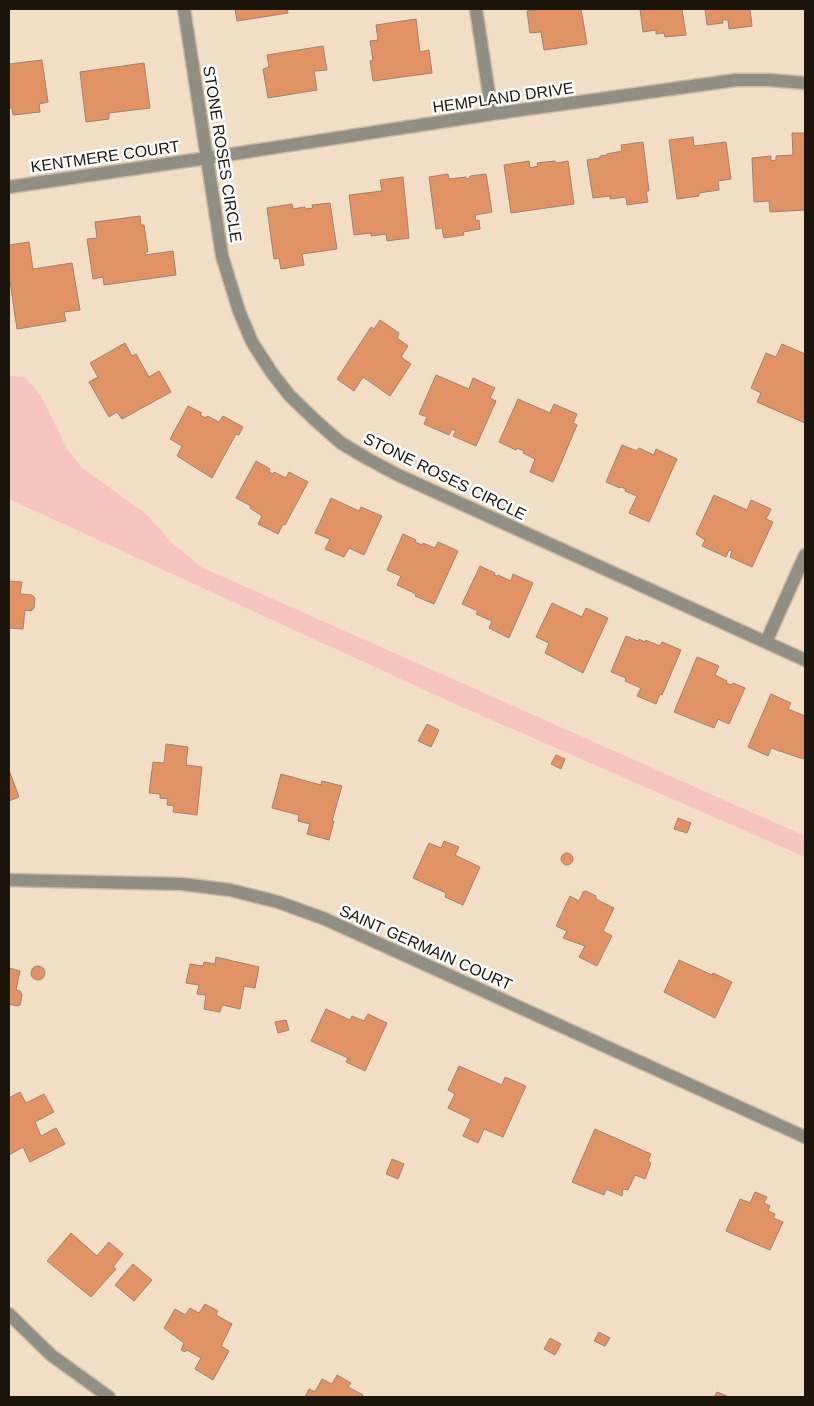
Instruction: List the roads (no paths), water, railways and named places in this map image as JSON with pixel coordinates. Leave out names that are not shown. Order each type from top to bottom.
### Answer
[{"type":"street","name":"STONE ROSES CIRCLE","points":[[184,9],[222,256],[239,312],[252,342],[290,396],[341,443],[368,459],[805,660]]},
{"type":"street","points":[[476,9],[492,114]]},
{"type":"street","name":"HEMPLAND DRIVE","points":[[207,158],[492,114],[736,80],[805,83]]},
{"type":"street","name":"KENTMERE COURT","points":[[9,187],[207,158]]},
{"type":"street","points":[[766,642],[805,555]]},
{"type":"street","name":"SAINT GERMAIN COURT","points":[[9,880],[182,884],[230,890],[278,902],[325,919],[805,1137]]},
{"type":"street","points":[[9,1314],[50,1355],[109,1397]]}]
